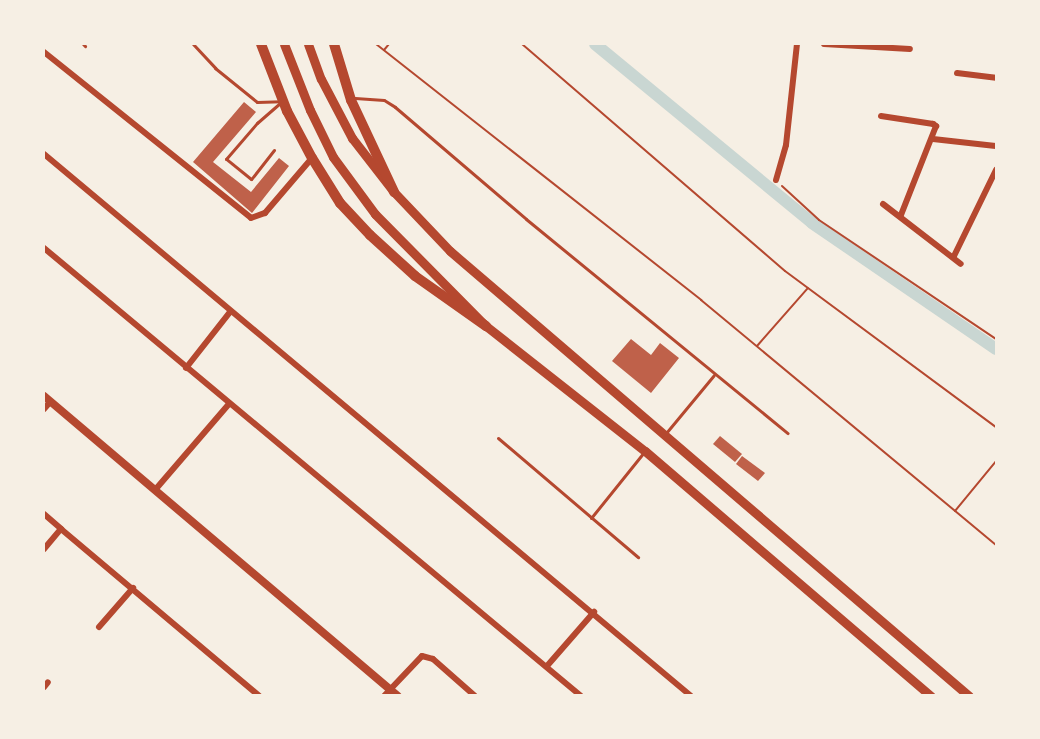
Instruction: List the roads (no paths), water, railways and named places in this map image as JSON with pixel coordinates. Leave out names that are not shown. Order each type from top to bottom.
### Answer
[{"type":"main road","points":[[261,44],[283,100],[312,158],[340,203],[370,235],[415,276],[486,326],[645,451],[931,696]]},
{"type":"main road","points":[[284,44],[310,110],[333,157],[375,214],[486,326]]},
{"type":"main road","points":[[308,44],[321,79],[352,138],[394,192],[450,251],[969,696]]},
{"type":"main road","points":[[334,44],[350,98],[394,192]]},
{"type":"street","points":[[776,180],[786,145],[797,44]]},
{"type":"street","points":[[824,44],[910,49]]},
{"type":"street","points":[[44,52],[251,218],[265,213],[312,158]]},
{"type":"street","points":[[957,73],[996,78]]},
{"type":"street","points":[[881,116],[936,126],[933,139],[901,215]]},
{"type":"street","points":[[933,139],[996,146]]},
{"type":"street","points":[[44,154],[230,312],[594,612],[691,696]]},
{"type":"street","points":[[954,256],[994,182],[996,170]]},
{"type":"street","points":[[883,204],[901,215],[961,264]]},
{"type":"street","points":[[44,248],[581,696]]},
{"type":"street","points":[[186,368],[230,312]]},
{"type":"street","points":[[44,409],[47,399],[387,692],[398,696]]},
{"type":"street","points":[[155,490],[229,404]]},
{"type":"street","points":[[44,514],[259,696]]},
{"type":"street","points":[[44,549],[61,529]]},
{"type":"street","points":[[99,627],[133,588]]},
{"type":"street","points":[[547,666],[594,612]]},
{"type":"street","points":[[387,692],[417,659],[428,657],[475,696]]},
{"type":"lane","points":[[193,44],[215,68],[258,102],[283,100]]},
{"type":"lane","points":[[350,98],[384,100],[395,108],[714,375],[787,433]]},
{"type":"lane","points":[[274,150],[251,179],[226,159],[257,123],[283,100]]},
{"type":"lane","points":[[664,434],[714,375]]},
{"type":"lane","points":[[498,438],[638,556]]},
{"type":"lane","points":[[591,518],[645,451]]},
{"type":"waterway","points":[[595,44],[812,223],[996,349]]}]
